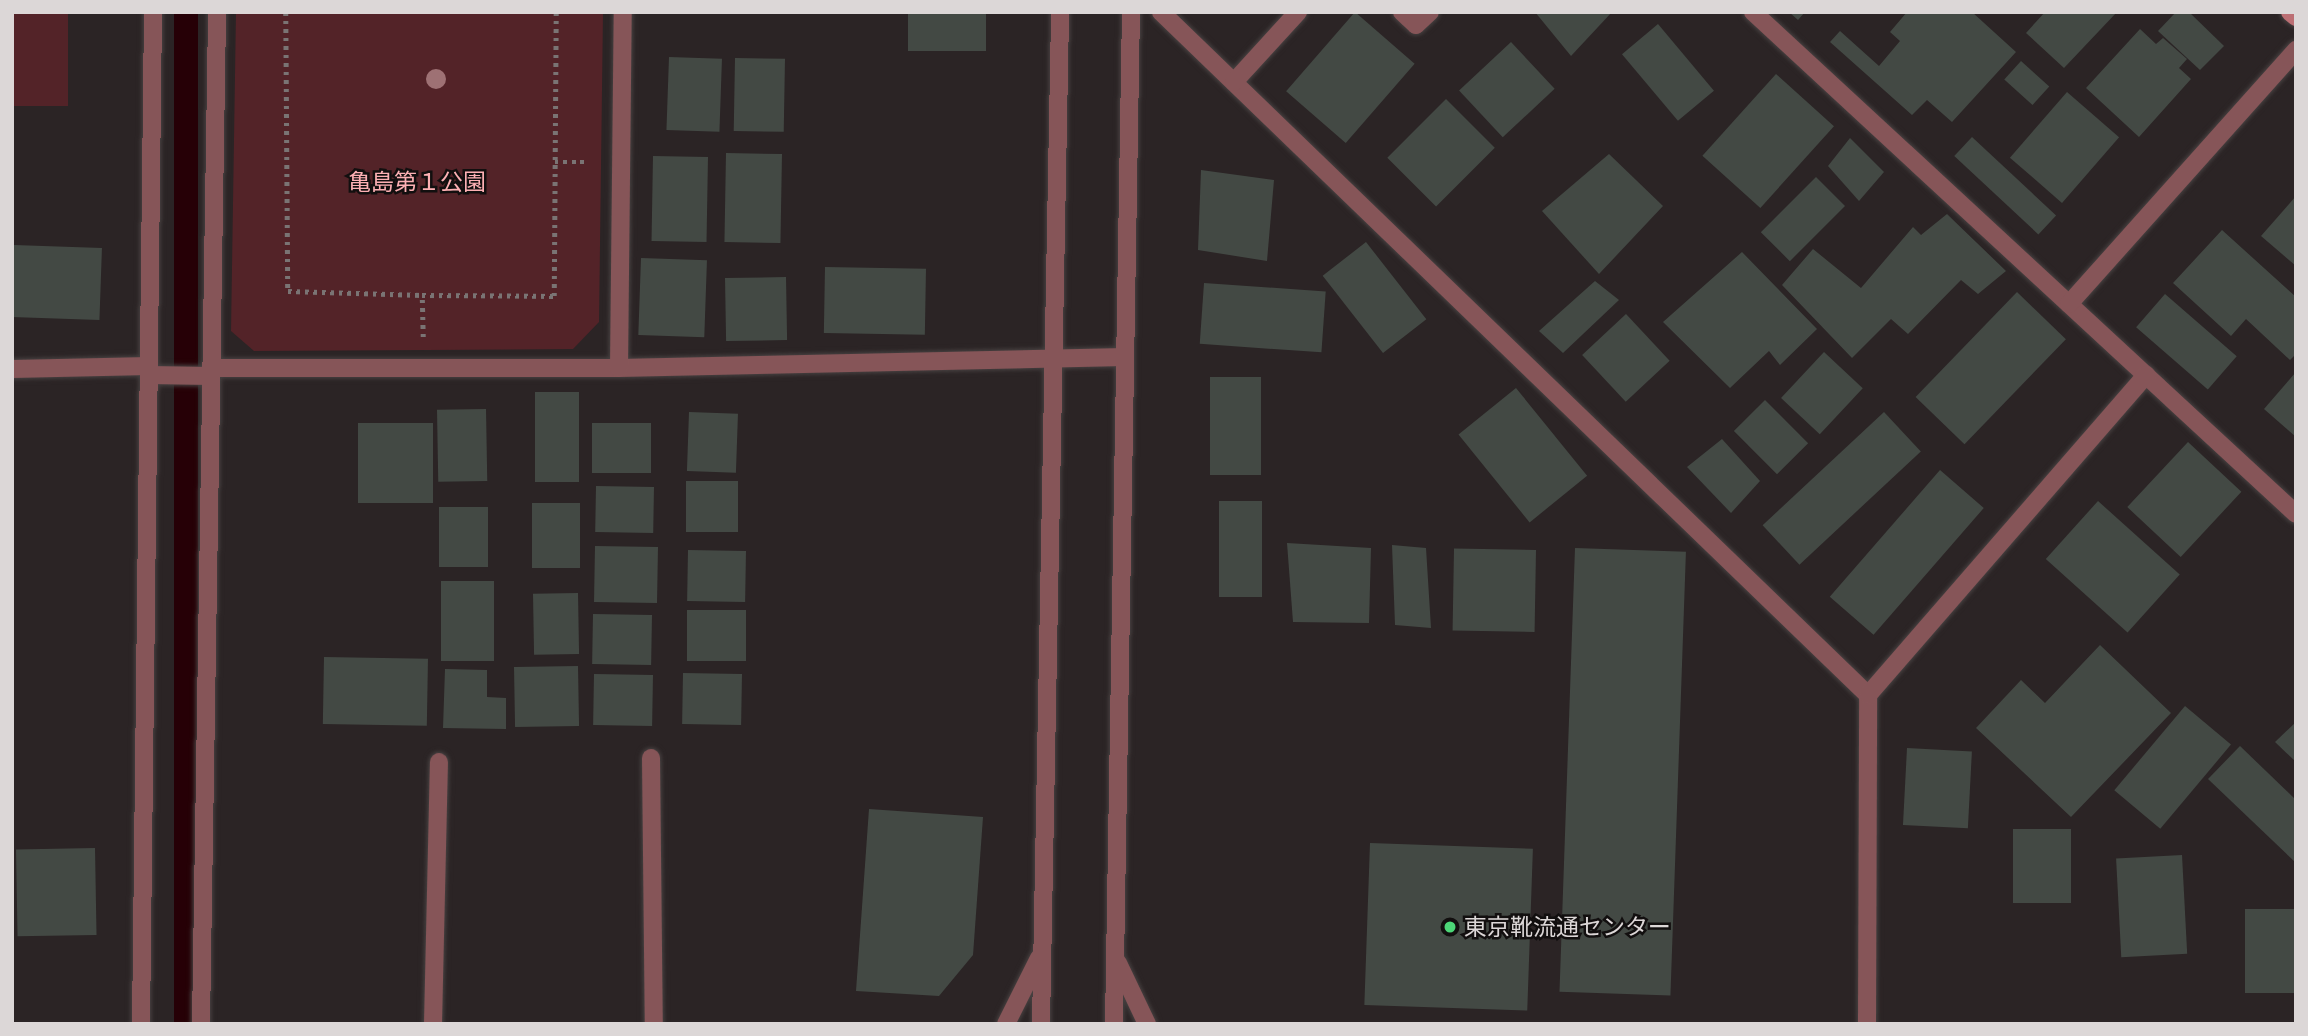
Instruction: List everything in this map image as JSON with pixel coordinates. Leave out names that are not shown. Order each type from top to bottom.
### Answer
[{"type":"main road","points":[[2290,12],[2296,17]]},
{"type":"street","points":[[141,1024],[154,372],[153,12]]},
{"type":"street","points":[[201,1024],[206,374],[217,12]]},
{"type":"street","points":[[619,368],[623,12]]},
{"type":"street","points":[[1041,1024],[1060,12]]},
{"type":"street","points":[[1114,1024],[1131,12]]},
{"type":"street","points":[[1161,12],[1868,695]]},
{"type":"street","points":[[1234,82],[1298,12]]},
{"type":"street","points":[[1402,12],[1416,25],[1430,12]]},
{"type":"street","points":[[1753,12],[2296,514]]},
{"type":"street","points":[[2068,304],[2296,50]]},
{"type":"street","points":[[12,369],[206,374],[1052,361],[1125,357]]},
{"type":"street","points":[[1867,1024],[1868,695],[2146,376]]},
{"type":"street","points":[[650,758],[653,1024]]},
{"type":"street","points":[[433,1024],[439,761]]},
{"type":"street","points":[[1006,1024],[1042,952]]},
{"type":"street","points":[[1114,953],[1147,1024]]},
{"type":"path","points":[[286,12],[288,291],[554,296],[556,12]]},
{"type":"path","points":[[422,295],[423,370]]},
{"type":"green space","points":[[12,12],[68,12],[68,106],[12,106]]},
{"type":"green space","name":"亀島第１公園","points":[[236,12],[603,12],[599,322],[573,349],[254,351],[231,331]]},
{"type":"shaded area","points":[[174,12],[198,12],[198,1024],[174,1024]]},
{"type":"building","points":[[908,12],[986,12],[986,51],[908,51]]},
{"type":"building","points":[[1355,12],[1415,64],[1346,143],[1286,91]]},
{"type":"building","points":[[1535,12],[1612,12],[1571,56]]},
{"type":"building","points":[[1789,12],[1805,12],[1798,20]]},
{"type":"building","points":[[1907,12],[1972,12],[2016,52],[1952,122],[1927,100],[1912,115],[1830,42],[1840,31],[1879,66],[1900,41],[1890,32]]},
{"type":"building","points":[[2045,12],[2117,12],[2064,68],[2026,33]]},
{"type":"building","points":[[2176,12],[2189,12],[2224,46],[2200,70],[2158,31]]},
{"type":"building","points":[[1658,24],[1714,91],[1678,121],[1622,54]]},
{"type":"building","points":[[2140,29],[2156,44],[2163,38],[2187,59],[2179,68],[2191,79],[2139,137],[2086,88]]},
{"type":"building","points":[[1511,42],[1555,89],[1503,137],[1459,90]]},
{"type":"building","points":[[669,57],[722,59],[719,132],[666,130]]},
{"type":"building","points":[[735,58],[785,59],[784,132],[734,131]]},
{"type":"building","points":[[2021,61],[2049,86],[2033,105],[2004,80]]},
{"type":"building","points":[[1776,74],[1834,126],[1760,208],[1702,156]]},
{"type":"building","points":[[2067,92],[2119,137],[2062,203],[2010,158]]},
{"type":"building","points":[[1446,99],[1495,148],[1436,206],[1387,158]]},
{"type":"building","points":[[1972,137],[2056,215],[2038,234],[1954,156]]},
{"type":"building","points":[[1850,138],[1884,172],[1859,201],[1828,166]]},
{"type":"building","points":[[726,153],[782,154],[780,243],[724,242]]},
{"type":"building","points":[[1609,154],[1663,206],[1599,274],[1542,211]]},
{"type":"building","points":[[653,156],[708,157],[707,242],[652,241]]},
{"type":"building","points":[[1201,170],[1274,180],[1267,261],[1198,250]]},
{"type":"building","points":[[1816,177],[1845,206],[1790,261],[1761,232]]},
{"type":"building","points":[[2296,196],[2296,266],[2261,236]]},
{"type":"building","points":[[1947,214],[2006,271],[1978,294],[1961,280],[1908,334],[1891,319],[1852,358],[1782,285],[1813,249],[1861,288],[1913,227],[1921,235]]},
{"type":"building","points":[[2222,230],[2296,297],[2296,354],[2290,360],[2246,319],[2231,336],[2173,283]]},
{"type":"building","points":[[1366,242],[1426,319],[1383,353],[1323,276]]},
{"type":"building","points":[[14,245],[102,248],[99,320],[12,317]]},
{"type":"building","points":[[1742,252],[1817,329],[1780,365],[1769,351],[1730,388],[1663,322]]},
{"type":"building","points":[[641,258],[707,260],[704,337],[638,335]]},
{"type":"building","points":[[825,267],[926,269],[925,335],[824,333]]},
{"type":"building","points":[[786,277],[787,340],[726,341],[725,278]]},
{"type":"building","points":[[1595,281],[1619,300],[1563,353],[1539,331]]},
{"type":"building","points":[[1204,283],[1326,292],[1321,352],[1200,344]]},
{"type":"building","points":[[2017,292],[2066,339],[1964,444],[1916,397]]},
{"type":"building","points":[[2165,294],[2237,356],[2208,390],[2136,327]]},
{"type":"building","points":[[1626,314],[1670,361],[1626,402],[1582,355]]},
{"type":"building","points":[[1824,352],[1863,388],[1820,434],[1781,398]]},
{"type":"building","points":[[2296,372],[2296,437],[2264,409]]},
{"type":"building","points":[[1210,377],[1261,377],[1261,475],[1210,475]]},
{"type":"building","points":[[1516,388],[1587,476],[1530,522],[1458,435]]},
{"type":"building","points":[[535,392],[579,392],[579,482],[535,482]]},
{"type":"building","points":[[1765,400],[1808,443],[1777,474],[1734,431]]},
{"type":"building","points":[[486,409],[487,481],[438,482],[437,410]]},
{"type":"building","points":[[689,412],[738,414],[736,473],[687,471]]},
{"type":"building","points":[[1884,412],[1921,451],[1799,565],[1763,525]]},
{"type":"building","points":[[358,423],[433,423],[433,503],[358,503]]},
{"type":"building","points":[[592,423],[651,423],[651,473],[592,473]]},
{"type":"building","points":[[1722,439],[1760,481],[1731,513],[1687,467]]},
{"type":"building","points":[[2188,442],[2241,492],[2181,557],[2127,507]]},
{"type":"building","points":[[1940,470],[1984,508],[1874,635],[1830,597]]},
{"type":"building","points":[[686,481],[738,481],[738,532],[686,532]]},
{"type":"building","points":[[596,486],[654,487],[653,533],[595,532]]},
{"type":"building","points":[[1219,501],[1262,501],[1262,597],[1219,597]]},
{"type":"building","points":[[2098,501],[2180,575],[2128,633],[2046,559]]},
{"type":"building","points":[[532,503],[580,503],[580,568],[532,568]]},
{"type":"building","points":[[439,507],[488,507],[488,567],[439,567]]},
{"type":"building","points":[[1287,543],[1371,548],[1369,623],[1293,622]]},
{"type":"building","points":[[1392,545],[1426,548],[1431,628],[1395,625]]},
{"type":"building","points":[[595,546],[658,547],[657,603],[594,602]]},
{"type":"building","points":[[1575,548],[1686,552],[1670,996],[1560,992]]},
{"type":"building","points":[[1454,549],[1536,550],[1535,632],[1453,631]]},
{"type":"building","points":[[688,550],[746,551],[745,602],[687,601]]},
{"type":"building","points":[[441,581],[494,581],[494,661],[441,661]]},
{"type":"building","points":[[578,593],[579,654],[534,655],[533,594]]},
{"type":"building","points":[[687,610],[746,610],[746,661],[687,661]]},
{"type":"building","points":[[593,614],[652,615],[651,665],[592,664]]},
{"type":"building","points":[[2100,645],[2171,713],[2071,817],[1976,728],[2021,680],[2045,703]]},
{"type":"building","points":[[324,657],[428,659],[427,726],[323,724]]},
{"type":"building","points":[[578,666],[579,726],[515,727],[514,667]]},
{"type":"building","points":[[445,669],[487,670],[487,697],[506,698],[506,729],[443,728]]},
{"type":"building","points":[[683,673],[742,674],[741,725],[682,724]]},
{"type":"building","points":[[594,674],[653,675],[652,726],[593,725]]},
{"type":"building","points":[[2185,706],[2231,745],[2160,829],[2114,790]]},
{"type":"building","points":[[2296,722],[2296,762],[2275,742]]},
{"type":"building","points":[[2240,746],[2296,800],[2296,863],[2208,779]]},
{"type":"building","points":[[1907,748],[1972,751],[1968,828],[1903,825]]},
{"type":"building","points":[[869,809],[983,817],[973,955],[939,996],[856,991]]},
{"type":"building","points":[[2013,829],[2071,829],[2071,903],[2013,903]]},
{"type":"building","name":"東京靴流通センター","points":[[1370,843],[1533,849],[1527,1011],[1364,1005]]},
{"type":"building","points":[[95,848],[97,935],[18,936],[16,849]]},
{"type":"building","points":[[2182,855],[2187,954],[2121,957],[2116,858]]},
{"type":"building","points":[[2245,909],[2296,909],[2296,993],[2245,993]]},
{"type":"place","name":"東京靴流通センター","points":[[1450,927]]}]
